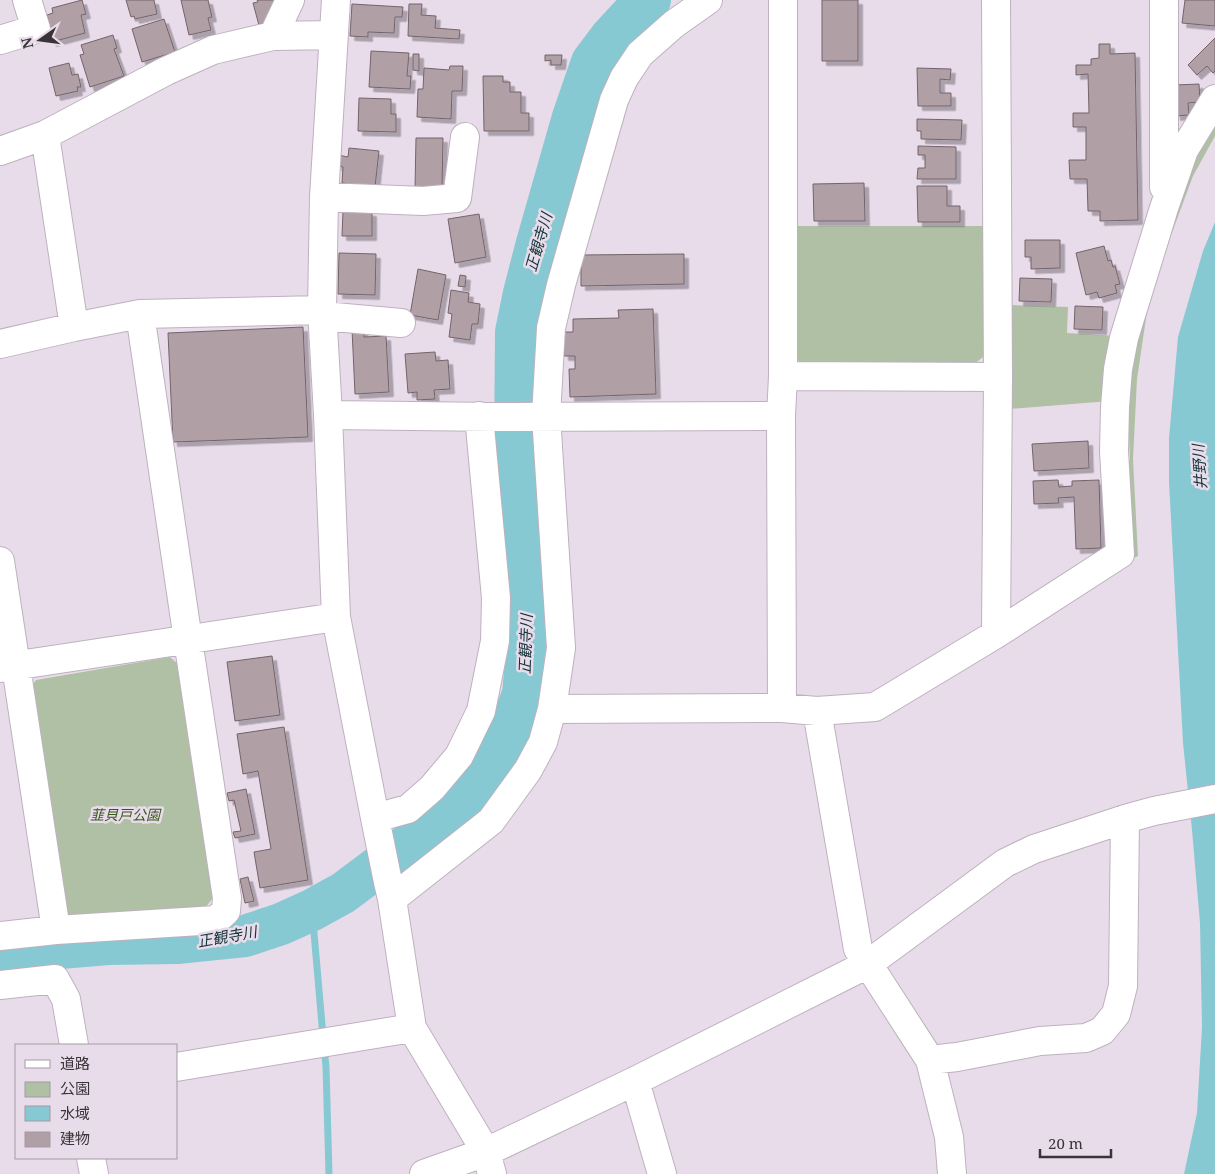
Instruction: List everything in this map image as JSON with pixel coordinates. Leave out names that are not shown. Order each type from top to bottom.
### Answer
[{"type":"street","points":[[0,40],[36,29],[27,0]]},
{"type":"street","points":[[273,36],[290,0]]},
{"type":"street","points":[[336,0],[324,197],[323,313],[336,617],[390,891],[412,1028],[489,1163]]},
{"type":"street","points":[[390,891],[440,862],[491,821],[528,770],[543,742],[552,709],[561,648],[541,416],[551,328],[561,285],[614,100],[624,78],[640,54],[674,24],[708,0]]},
{"type":"street","points":[[782,708],[783,0]]},
{"type":"street","points":[[996,0],[998,377],[996,634]]},
{"type":"street","points":[[1164,0],[1164,208]]},
{"type":"street","points":[[0,151],[45,135],[166,71],[213,50],[273,36],[334,35]]},
{"type":"street","points":[[552,709],[782,708],[817,711],[875,707],[996,634],[1120,554],[1114,451],[1118,369],[1124,338],[1184,150],[1215,100]]},
{"type":"street","points":[[45,135],[74,327]]},
{"type":"street","points":[[324,197],[423,201],[457,198],[465,137]]},
{"type":"street","points":[[0,344],[140,314],[323,313],[401,323]]},
{"type":"street","points":[[0,936],[56,930],[216,920],[226,911],[227,898],[140,314]]},
{"type":"street","points":[[783,376],[998,377]]},
{"type":"street","points":[[328,415],[781,416]]},
{"type":"street","points":[[377,828],[408,809],[432,788],[459,756],[482,711],[495,641],[496,598],[488,416]]},
{"type":"street","points":[[0,561],[8,667],[56,930]]},
{"type":"street","points":[[8,667],[336,617]]},
{"type":"street","points":[[817,711],[858,949],[930,1060],[949,1138],[952,1174]]},
{"type":"street","points":[[424,1174],[489,1163],[635,1080],[868,964],[1006,863],[1034,849],[1125,819],[1215,799]]},
{"type":"street","points":[[930,1060],[957,1057],[1040,1041],[1086,1038],[1102,1031],[1116,1014],[1124,986],[1125,819]]},
{"type":"street","points":[[0,985],[55,979],[66,999],[74,1044]]},
{"type":"street","points":[[178,1067],[412,1028]]},
{"type":"street","points":[[635,1080],[662,1174]]},
{"type":"street","points":[[91,1159],[94,1174]]},
{"type":"green space","points":[[1215,113],[1215,136],[1193,176],[1148,305],[1137,379],[1133,459],[1138,556],[1126,562],[1124,467],[1130,460],[1129,434],[1120,428],[1123,390],[1191,153]]},
{"type":"green space","points":[[794,226],[987,226],[987,354],[974,364],[801,365],[793,351]]},
{"type":"green space","points":[[1009,305],[1068,307],[1067,333],[1117,336],[1110,401],[1009,409]]},
{"type":"green space","name":"韮貝戸公園","points":[[170,657],[180,666],[216,894],[205,908],[74,920],[61,910],[28,691],[36,680]]},
{"type":"water","name":"井野川","points":[[1215,222],[1215,1174],[1184,1174],[1197,1113],[1202,1027],[1200,923],[1183,743],[1169,482],[1169,438],[1178,337],[1203,251]]},
{"type":"building","points":[[82,0],[86,14],[81,15],[85,33],[52,42],[47,15],[53,13],[52,8]]},
{"type":"building","points":[[126,0],[154,0],[157,14],[135,19],[134,16],[131,17]]},
{"type":"building","points":[[181,0],[208,0],[212,17],[208,18],[211,30],[189,35]]},
{"type":"building","points":[[257,0],[274,0],[276,5],[272,6],[274,16],[270,26],[260,29],[253,3],[258,2]]},
{"type":"building","points":[[822,0],[858,0],[858,61],[822,61]]},
{"type":"building","points":[[1185,0],[1215,0],[1215,26],[1182,23]]},
{"type":"building","points":[[352,4],[403,7],[402,17],[395,17],[394,33],[368,32],[368,37],[350,36]]},
{"type":"building","points":[[409,4],[422,4],[421,15],[436,16],[435,28],[460,30],[459,39],[408,36]]},
{"type":"building","points":[[164,19],[175,52],[142,62],[132,29]]},
{"type":"building","points":[[113,35],[117,48],[114,49],[124,76],[90,87],[80,55],[84,54],[81,45]]},
{"type":"building","points":[[1215,38],[1215,71],[1213,73],[1207,66],[1197,75],[1188,65]]},
{"type":"building","points":[[1099,44],[1110,44],[1110,54],[1135,53],[1138,220],[1100,221],[1100,211],[1088,211],[1087,179],[1070,179],[1069,160],[1086,160],[1086,127],[1073,127],[1073,113],[1089,113],[1088,74],[1076,75],[1076,65],[1091,65],[1091,59],[1099,58]]},
{"type":"building","points":[[371,51],[409,53],[407,76],[411,76],[410,89],[369,87]]},
{"type":"building","points":[[413,54],[419,54],[419,71],[413,70]]},
{"type":"building","points":[[545,55],[562,55],[561,65],[551,65],[551,60],[545,61]]},
{"type":"building","points":[[69,63],[72,75],[78,74],[81,87],[77,87],[78,91],[56,96],[49,68]]},
{"type":"building","points":[[450,66],[463,66],[462,91],[452,91],[451,119],[417,117],[418,89],[423,89],[424,68],[449,70]]},
{"type":"building","points":[[917,68],[951,69],[950,80],[940,79],[940,93],[951,93],[951,106],[918,106]]},
{"type":"building","points":[[483,76],[503,76],[503,82],[510,82],[510,92],[521,92],[521,113],[529,113],[529,131],[484,131]]},
{"type":"building","points":[[1199,84],[1200,102],[1188,103],[1189,115],[1176,116],[1175,85]]},
{"type":"building","points":[[359,98],[391,99],[391,114],[396,114],[396,132],[358,131]]},
{"type":"building","points":[[917,119],[962,120],[961,140],[921,139],[921,131],[917,131]]},
{"type":"building","points":[[416,138],[443,138],[442,188],[415,188]]},
{"type":"building","points":[[918,146],[956,147],[956,179],[917,179],[918,168],[925,168],[925,155],[918,155]]},
{"type":"building","points":[[349,148],[379,151],[375,187],[342,183],[343,167],[337,166],[338,155],[348,157]]},
{"type":"building","points":[[864,183],[865,221],[814,221],[813,184]]},
{"type":"building","points":[[917,186],[947,186],[947,206],[960,206],[960,222],[918,222]]},
{"type":"building","points":[[343,211],[372,212],[372,236],[342,236]]},
{"type":"building","points":[[479,214],[486,257],[455,263],[448,219]]},
{"type":"building","points":[[1025,240],[1060,240],[1060,268],[1031,269],[1031,257],[1025,257]]},
{"type":"building","points":[[1104,246],[1108,261],[1111,260],[1113,267],[1115,266],[1120,284],[1115,285],[1117,293],[1099,298],[1097,292],[1086,295],[1076,253]]},
{"type":"building","points":[[339,253],[376,254],[375,295],[338,294]]},
{"type":"building","points":[[684,254],[684,284],[581,286],[581,255]]},
{"type":"building","points":[[418,269],[446,275],[438,320],[410,315]]},
{"type":"building","points":[[460,275],[466,276],[465,287],[458,286]]},
{"type":"building","points":[[1020,278],[1052,279],[1051,302],[1019,301]]},
{"type":"building","points":[[451,290],[469,293],[468,302],[480,304],[478,324],[472,324],[470,340],[449,337],[452,314],[448,313]]},
{"type":"building","points":[[1075,306],[1103,307],[1102,330],[1074,329]]},
{"type":"building","points":[[653,309],[656,394],[570,397],[569,369],[575,369],[575,356],[564,356],[563,332],[573,332],[573,319],[619,318],[618,310]]},
{"type":"building","points":[[303,327],[308,437],[173,442],[168,333]]},
{"type":"building","points":[[352,329],[363,329],[364,337],[386,336],[389,392],[355,394]]},
{"type":"building","points":[[435,352],[436,361],[448,360],[450,389],[434,390],[435,399],[417,400],[417,392],[408,393],[405,354]]},
{"type":"building","points":[[1088,441],[1089,468],[1034,471],[1032,444]]},
{"type":"building","points":[[1058,480],[1059,487],[1072,486],[1072,481],[1099,480],[1101,548],[1076,549],[1074,497],[1058,498],[1059,503],[1034,504],[1033,481]]},
{"type":"building","points":[[272,656],[280,715],[235,721],[227,662]]},
{"type":"building","points":[[284,727],[308,880],[260,888],[254,852],[271,849],[258,771],[243,774],[237,734]]},
{"type":"building","points":[[246,789],[255,834],[235,838],[233,832],[241,831],[234,800],[229,801],[227,793]]},
{"type":"building","points":[[248,877],[254,901],[245,903],[240,879]]},
{"type":"waterway","name":"正観寺川","points":[[0,953],[108,944],[177,943],[245,936],[281,924],[343,893],[422,834],[475,787],[499,754],[523,694],[528,638],[515,449],[516,332],[537,243],[573,117],[592,62],[610,38],[633,13],[650,0]]},
{"type":"waterway","points":[[312,910],[323,1036]]},
{"type":"waterway","points":[[324,1047],[329,1174]]}]
